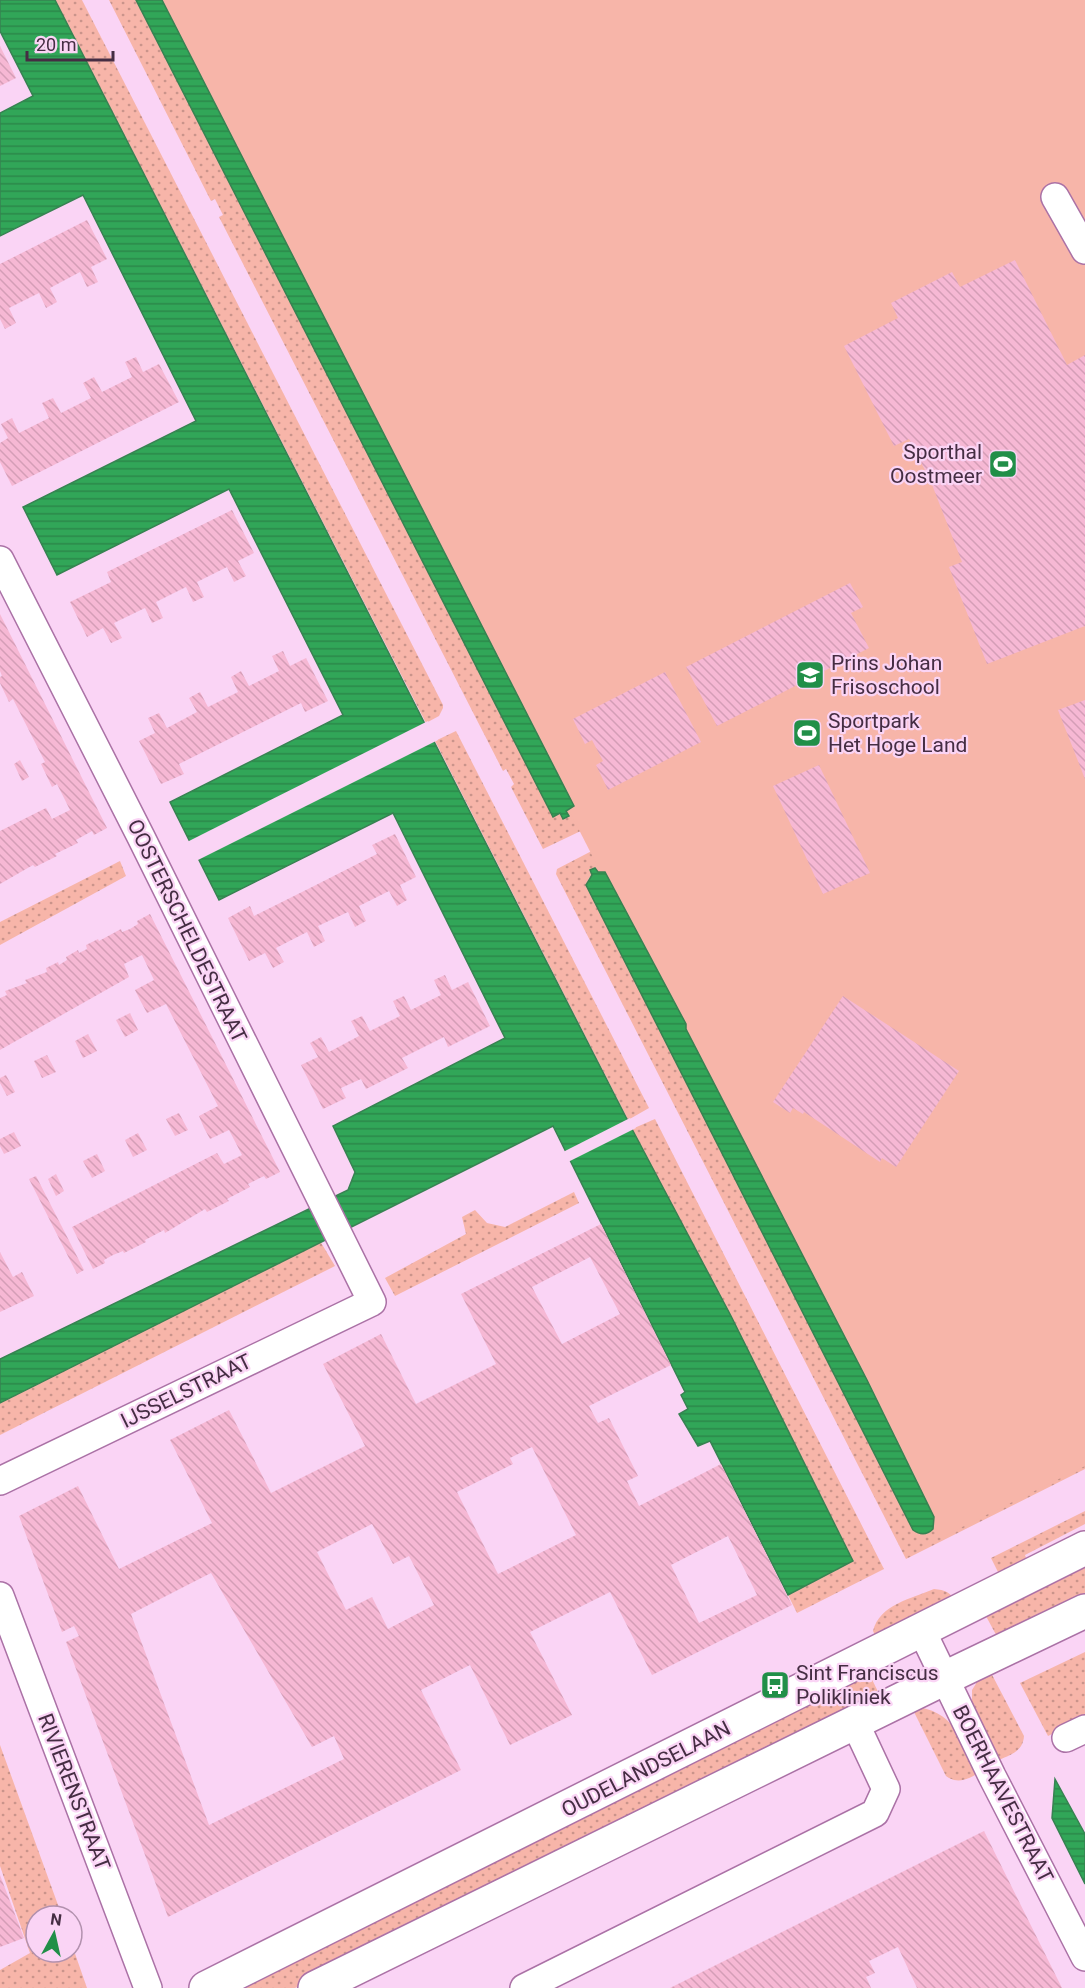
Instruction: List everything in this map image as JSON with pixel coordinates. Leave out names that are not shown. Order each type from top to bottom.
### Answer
[{"type":"street","points":[[1055,197],[1085,250]]},
{"type":"street","name":"OOSTERSCHELDESTRAAT","points":[[0,560],[155,865],[372,1302]]},
{"type":"street","name":"IJSSELSTRAAT","points":[[0,1480],[372,1302]]},
{"type":"street","name":"OUDELANDSELAAN","points":[[206,1988],[1085,1548]]},
{"type":"street","name":"RIVIERENSTRAAT","points":[[0,1596],[148,1988]]},
{"type":"street","points":[[315,1988],[1085,1611]]},
{"type":"street","name":"BOERHAAVESTRAAT","points":[[922,1631],[1085,1957]]},
{"type":"street","points":[[524,1988],[875,1813],[886,1789],[855,1723]]},
{"type":"shaded area","points":[[0,0],[55,0],[632,1129],[731,1316],[853,1561],[788,1595],[710,1441],[698,1446],[679,1414],[688,1409],[681,1395],[685,1392],[553,1126],[0,1403],[0,1359],[348,1190],[355,1172],[333,1126],[505,1038],[393,813],[219,900],[170,802],[343,715],[229,489],[57,575],[23,507],[196,421],[83,195],[0,236],[0,113],[33,96],[0,31]]},
{"type":"shaded area","points":[[55,0],[82,0],[443,705],[439,716],[426,723]]},
{"type":"shaded area","points":[[109,0],[136,0],[553,816],[560,813],[564,819],[568,816],[566,811],[574,806],[587,828],[543,849],[511,787],[514,784],[506,769],[503,771],[219,217],[223,215],[215,199],[211,201]]},
{"type":"shaded area","points":[[136,0],[162,0],[574,806],[566,811],[569,816],[563,819],[560,813],[553,817]]},
{"type":"shaded area","name":"Sportpark Het Hoge Land","points":[[156,0],[1085,0],[1085,1466],[940,1538]]},
{"type":"shaded area","points":[[456,731],[649,1108],[628,1120],[435,741]]},
{"type":"shaded area","points":[[609,842],[1085,1426],[1085,1469],[906,1559],[556,874],[557,869]],"holes":[[[595,868],[935,1525],[928,1533],[923,1534],[913,1530],[586,885],[592,875],[590,870]]]},
{"type":"shaded area","points":[[120,861],[126,876],[0,945],[0,922]]},
{"type":"shaded area","points":[[595,868],[598,872],[605,872],[686,1024],[686,1029],[867,1380],[934,1517],[933,1529],[926,1533],[913,1530],[586,885],[592,875],[590,870]]},
{"type":"shaded area","points":[[655,1119],[884,1569],[797,1613],[788,1595],[853,1561],[731,1316],[632,1129]]},
{"type":"shaded area","points":[[574,1192],[579,1203],[395,1296],[385,1278],[466,1234],[462,1217],[475,1210],[487,1223],[505,1227]]},
{"type":"shaded area","points":[[320,1241],[335,1266],[0,1435],[0,1403]]},
{"type":"shaded area","points":[[1085,1511],[1085,1524],[1025,1555],[1029,1567],[1002,1580],[991,1558]]},
{"type":"shaded area","points":[[1085,1555],[1085,1603],[1000,1642],[981,1607]]},
{"type":"shaded area","points":[[934,1589],[947,1592],[956,1603],[879,1643],[873,1631],[882,1614],[889,1608]]},
{"type":"shaded area","points":[[1085,1652],[1085,1718],[1048,1736],[1020,1683]]},
{"type":"shaded area","points":[[866,1667],[882,1700],[295,1988],[247,1988],[242,1980]]},
{"type":"shaded area","points":[[989,1669],[1024,1736],[1019,1749],[999,1760],[972,1702],[972,1690]]},
{"type":"shaded area","points":[[911,1706],[938,1713],[947,1720],[961,1738],[977,1774],[962,1780],[954,1780],[946,1776]]},
{"type":"shaded area","points":[[0,1745],[58,1904],[24,1904],[24,1936],[0,1866]]},
{"type":"shaded area","points":[[1055,1779],[1085,1834],[1085,1884],[1052,1818]]},
{"type":"shaded area","points":[[24,1956],[24,1964],[79,1964],[87,1988],[0,1988],[0,1970]]},
{"type":"pier","points":[[428,721],[438,740],[196,861],[187,842]]},
{"type":"pier","points":[[630,1118],[636,1128],[568,1162],[563,1152]]},
{"type":"building","points":[[0,46],[16,78],[0,86]]},
{"type":"building","points":[[87,220],[107,259],[91,267],[98,282],[87,287],[80,272],[50,288],[57,302],[46,308],[39,293],[9,308],[16,323],[5,329],[0,319],[0,264]]},
{"type":"building","name":"Sporthal Oostmeer","points":[[1015,260],[1067,365],[1085,355],[1085,626],[987,664],[949,567],[962,562],[931,482],[909,439],[894,446],[844,346],[898,318],[891,303],[952,272],[960,287]]},
{"type":"building","points":[[136,357],[143,372],[159,364],[179,402],[12,486],[0,462],[0,443],[8,438],[1,424],[12,418],[19,433],[49,418],[42,403],[53,398],[61,413],[91,398],[83,383],[94,377],[102,392],[132,377],[125,362]]},
{"type":"building","points":[[232,510],[254,553],[238,561],[246,576],[234,582],[227,567],[197,582],[204,597],[193,602],[186,587],[156,602],[163,618],[152,623],[145,608],[114,623],[122,638],[111,643],[103,628],[87,637],[70,602],[111,582],[107,572]]},
{"type":"building","points":[[850,583],[863,607],[851,613],[869,648],[717,726],[686,667]]},
{"type":"building","points":[[0,614],[107,828],[94,835],[92,831],[76,840],[78,843],[55,854],[57,856],[35,867],[33,865],[0,884],[0,831],[46,808],[52,819],[70,810],[57,784],[52,787],[41,764],[45,762],[13,699],[9,702],[0,683],[2,676],[0,671]]},
{"type":"building","points":[[283,651],[290,666],[306,658],[328,701],[305,712],[301,703],[179,764],[184,774],[161,784],[139,741],[155,733],[148,718],[159,713],[167,728],[197,712],[189,698],[200,692],[208,707],[238,692],[231,677],[241,671],[249,686],[279,671],[272,656]]},
{"type":"building","points":[[665,672],[701,742],[608,790],[596,765],[603,761],[592,740],[585,744],[573,719]]},
{"type":"building","points":[[1085,700],[1085,779],[1058,710]]},
{"type":"building","points":[[20,760],[29,777],[22,781],[14,764]]},
{"type":"building","points":[[819,765],[870,873],[823,894],[773,786]]},
{"type":"building","points":[[395,834],[416,877],[400,885],[407,900],[397,906],[389,891],[359,906],[366,921],[355,927],[348,912],[318,926],[325,941],[314,947],[307,932],[276,948],[284,962],[273,968],[265,953],[249,961],[228,918],[250,906],[254,916],[316,885],[377,854],[372,845]]},
{"type":"building","points":[[150,914],[280,1172],[266,1179],[264,1176],[248,1184],[250,1187],[227,1199],[229,1201],[207,1212],[205,1209],[165,1233],[164,1230],[124,1253],[123,1251],[113,1255],[104,1260],[105,1263],[93,1269],[72,1227],[217,1153],[224,1164],[242,1155],[229,1130],[210,1139],[204,1128],[199,1116],[218,1106],[166,1004],[147,1013],[135,990],[154,980],[142,955],[124,964],[129,977],[0,1050],[0,998],[7,995],[5,991],[47,972],[46,968],[58,962],[59,965],[67,960],[66,957],[78,950],[79,953],[87,949],[86,945],[121,929],[122,932],[130,929],[138,924],[137,921]]},
{"type":"building","points":[[445,975],[452,990],[468,982],[490,1026],[448,1047],[444,1037],[402,1058],[408,1068],[366,1089],[361,1079],[341,1088],[346,1098],[323,1109],[301,1065],[318,1057],[310,1043],[321,1037],[329,1052],[359,1036],[351,1021],[362,1016],[370,1031],[400,1016],[393,1001],[404,996],[411,1010],[441,995],[434,980]]},
{"type":"building","points":[[843,996],[959,1071],[896,1167],[882,1158],[880,1162],[804,1112],[803,1114],[793,1108],[790,1113],[773,1102]]},
{"type":"building","points":[[130,1013],[138,1030],[125,1037],[116,1020]]},
{"type":"building","points":[[88,1034],[97,1051],[83,1058],[75,1041]]},
{"type":"building","points":[[47,1055],[56,1072],[42,1078],[34,1061]]},
{"type":"building","points":[[6,1075],[15,1092],[7,1096],[0,1083],[0,1078]]},
{"type":"building","points":[[179,1113],[188,1130],[175,1136],[166,1119]]},
{"type":"building","points":[[14,1132],[21,1146],[4,1154],[0,1146],[0,1139]]},
{"type":"building","points":[[138,1133],[147,1150],[133,1157],[125,1140]]},
{"type":"building","points":[[97,1154],[105,1171],[92,1178],[83,1161]]},
{"type":"building","points":[[56,1174],[64,1191],[56,1196],[48,1179]]},
{"type":"building","points":[[36,1176],[84,1270],[77,1274],[29,1179]]},
{"type":"building","points":[[601,1224],[671,1365],[589,1406],[598,1423],[609,1418],[638,1476],[627,1481],[639,1506],[721,1464],[792,1605],[652,1675],[610,1592],[530,1632],[572,1715],[510,1745],[470,1665],[421,1690],[461,1770],[168,1917],[66,1642],[79,1636],[74,1626],[62,1632],[19,1516],[78,1486],[119,1569],[212,1523],[170,1440],[229,1410],[271,1493],[365,1446],[323,1364],[381,1334],[416,1404],[496,1364],[461,1294]],"holes":[[[590,1257],[620,1314],[562,1344],[532,1287]],[[532,1447],[576,1535],[498,1574],[457,1492],[513,1464],[510,1458]],[[372,1524],[393,1564],[409,1556],[434,1605],[388,1629],[372,1597],[346,1610],[317,1552]],[[728,1536],[757,1595],[699,1623],[671,1565]],[[211,1573],[312,1747],[334,1736],[344,1759],[209,1825],[131,1614]]]},
{"type":"building","points":[[0,1252],[13,1277],[22,1272],[34,1296],[0,1312]]},
{"type":"building","points":[[984,1831],[1062,1988],[917,1988],[898,1947],[869,1961],[875,1973],[866,1977],[871,1988],[670,1988]]},
{"type":"building","points":[[0,1875],[24,1938],[0,1947]]},
{"type":"place","name":"Sporthal Oostmeer","points":[[1003,464]]},
{"type":"place","name":"Prins Johan Frisoschool","points":[[810,675]]},
{"type":"place","name":"Sportpark Het Hoge Land","points":[[807,733]]},
{"type":"place","name":"Sint Franciscus Polikliniek","points":[[775,1685]]}]
